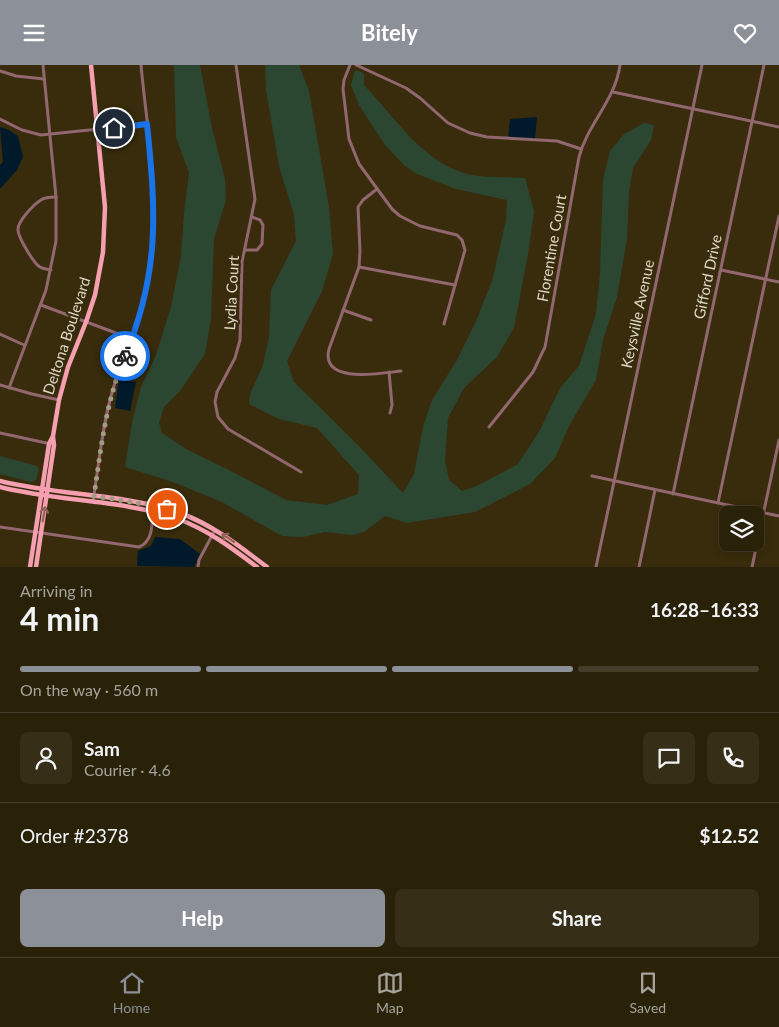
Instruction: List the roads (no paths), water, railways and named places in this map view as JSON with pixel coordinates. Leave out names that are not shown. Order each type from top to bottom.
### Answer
[{"type":"main road","name":"Deltona Boulevard","points":[[36,567],[59,399],[68,367],[86,322],[99,275],[104,235],[105,207],[91,65]]},
{"type":"main road","name":"Deltona Boulevard","points":[[30,567],[42,488],[52,444]]},
{"type":"main road","points":[[0,481],[48,489],[153,512],[185,522],[212,535],[257,567]]},
{"type":"main road","points":[[0,487],[47,496],[154,506],[181,513],[215,529],[267,567]]},
{"type":"street","points":[[9,389],[24,345],[41,305],[51,270],[57,227],[56,197],[43,65]]},
{"type":"street","points":[[93,499],[108,404],[145,297],[153,245],[154,196],[141,65]]},
{"type":"street","name":"Lydia Court","points":[[236,65],[255,191],[242,271],[240,340],[235,359],[217,392],[216,412],[220,421],[228,429],[301,471]]},
{"type":"street","points":[[350,65],[344,80],[343,89],[349,139],[359,164],[392,209],[407,221],[420,226],[454,233],[462,240],[465,250],[444,324]]},
{"type":"street","points":[[356,65],[406,88],[448,123],[470,133],[487,137],[557,141],[581,149]]},
{"type":"street","name":"Florentine Court","points":[[489,427],[533,372],[545,347],[581,149],[588,133],[613,92],[620,65]]},
{"type":"street","name":"Keysville Avenue","points":[[596,567],[702,65]]},
{"type":"street","name":"Gifford Drive","points":[[673,494],[764,65]]},
{"type":"street","points":[[0,71],[16,76],[44,79]]},
{"type":"street","points":[[613,92],[779,127]]},
{"type":"street","points":[[0,119],[28,132],[50,134],[147,124]]},
{"type":"street","points":[[377,189],[362,200],[358,207],[359,267],[328,351],[330,363],[342,372],[352,375],[401,371]]},
{"type":"street","points":[[51,270],[41,268],[36,264],[19,237],[18,230],[21,220],[38,202],[46,198],[56,197]]},
{"type":"street","points":[[718,503],[779,216]]},
{"type":"street","points":[[245,250],[257,250],[262,244],[264,225],[260,220],[252,217]]},
{"type":"street","points":[[359,267],[455,285]]},
{"type":"street","points":[[721,270],[779,282]]},
{"type":"street","points":[[41,305],[132,339]]},
{"type":"street","points":[[344,310],[371,320]]},
{"type":"street","points":[[0,334],[24,345]]},
{"type":"street","points":[[389,372],[392,405],[390,413]]},
{"type":"street","points":[[0,385],[9,389],[59,399]]},
{"type":"street","points":[[0,433],[52,444]]},
{"type":"street","points":[[779,440],[764,513],[779,516]]},
{"type":"street","points":[[592,476],[732,506]]},
{"type":"street","points":[[639,567],[655,490]]},
{"type":"street","points":[[0,527],[139,547],[146,544],[150,538],[154,506]]},
{"type":"street","points":[[198,567],[199,560],[215,529]]},
{"type":"street","points":[[752,567],[756,551]]},
{"type":"water","points":[[537,117],[535,139],[508,139],[510,119]]},
{"type":"water","points":[[0,127],[18,136],[23,157],[17,170],[0,189],[0,165],[3,162]]},
{"type":"water","points":[[119,379],[136,382],[130,411],[115,408]]},
{"type":"water","points":[[155,537],[180,539],[200,554],[194,567],[137,566],[138,551],[151,546]]}]
